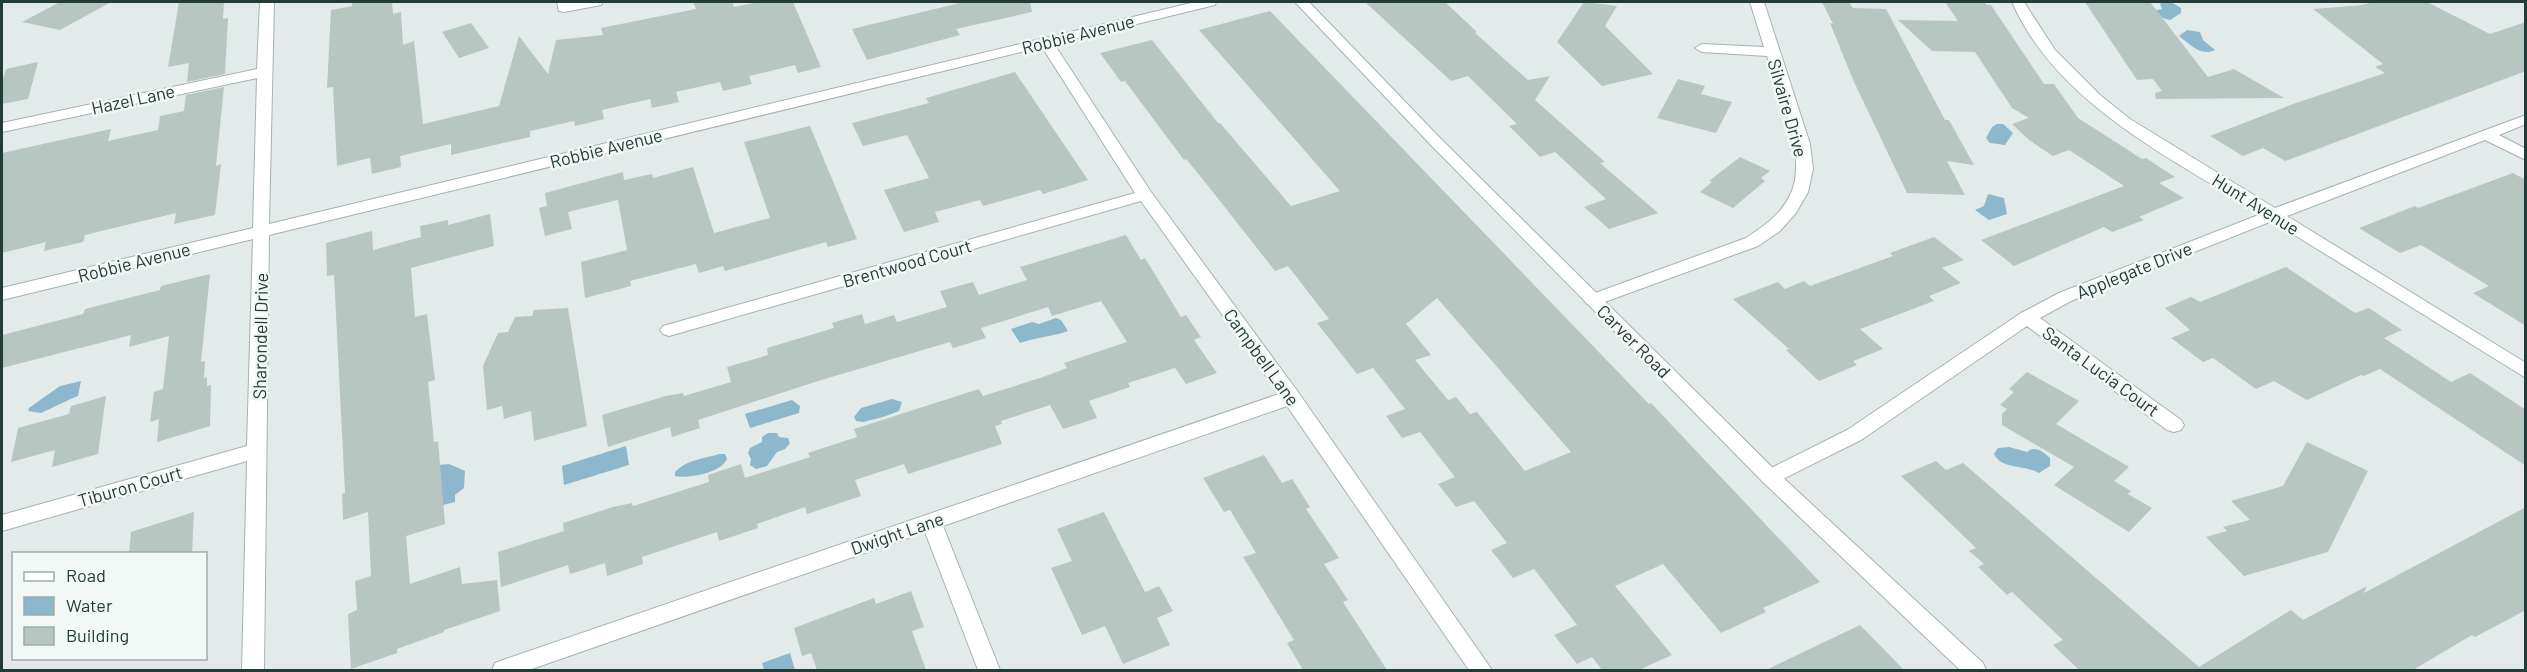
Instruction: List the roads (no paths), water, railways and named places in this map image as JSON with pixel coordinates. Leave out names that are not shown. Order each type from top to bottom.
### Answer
[{"type":"street","name":"Sharondell Drive","points":[[253,670],[267,2]]},
{"type":"street","points":[[563,5],[596,2]]},
{"type":"street","name":"Robbie Avenue","points":[[2,294],[1210,2]]},
{"type":"street","name":"Carver Road","points":[[1302,2],[1435,141],[1770,477],[1975,670]]},
{"type":"street","name":"Silvaire Drive","points":[[1593,300],[1752,242],[1774,227],[1790,209],[1800,192],[1805,170],[1802,144],[1757,2]]},
{"type":"street","name":"Hunt Avenue","points":[[2018,2],[2048,51],[2065,71],[2093,98],[2125,122],[2526,372]]},
{"type":"street","name":"Campbell Lane","points":[[1046,42],[1145,195],[1291,397],[1481,670]]},
{"type":"street","points":[[1702,48],[1773,52]]},
{"type":"street","name":"Hazel Lane","points":[[2,127],[264,72]]},
{"type":"street","name":"Applegate Drive","points":[[1770,477],[1854,435],[2027,317],[2065,297],[2526,119]]},
{"type":"street","points":[[2488,135],[2526,155]]},
{"type":"street","name":"Brentwood Court","points":[[669,330],[1145,195]]},
{"type":"street","name":"Santa Lucia Court","points":[[2027,317],[2174,425]]},
{"type":"street","name":"Dwight Lane","points":[[503,670],[1291,397]]},
{"type":"street","name":"Tiburon Court","points":[[2,523],[258,450]]},
{"type":"street","points":[[931,521],[989,670]]},
{"type":"water","points":[[2171,2],[2181,8],[2181,13],[2170,20],[2163,18],[2154,11],[2162,9],[2160,4]]},
{"type":"water","points":[[2187,30],[2200,32],[2203,40],[2215,50],[2205,52],[2191,46],[2179,36]]},
{"type":"water","points":[[2003,124],[2013,133],[2005,145],[1990,143],[1986,138],[1992,127]]},
{"type":"water","points":[[1988,194],[2004,198],[2007,214],[1989,220],[1975,210],[1984,206]]},
{"type":"water","points":[[1056,318],[1061,320],[1068,331],[1020,343],[1011,329],[1032,322],[1039,324]]},
{"type":"water","points":[[81,381],[78,396],[41,413],[28,411],[60,386]]},
{"type":"water","points":[[892,399],[902,402],[899,411],[863,422],[856,421],[854,417],[861,408]]},
{"type":"water","points":[[792,400],[800,406],[799,413],[750,428],[745,414]]},
{"type":"water","points":[[768,433],[777,433],[779,437],[788,438],[790,443],[785,449],[777,452],[767,466],[756,469],[750,465],[751,459],[748,453],[750,448],[762,442],[762,437]]},
{"type":"water","points":[[626,446],[629,465],[564,485],[562,466]]},
{"type":"water","points":[[2009,447],[2027,452],[2033,449],[2039,450],[2050,458],[2050,466],[2039,473],[2008,465],[1994,454],[1998,448]]},
{"type":"water","points":[[725,454],[727,459],[718,468],[696,476],[675,476],[675,472],[685,464]]},
{"type":"water","points":[[449,464],[465,471],[464,488],[455,495],[455,502],[443,505],[438,465]]},
{"type":"water","points":[[790,653],[795,670],[764,670],[762,663]]}]
